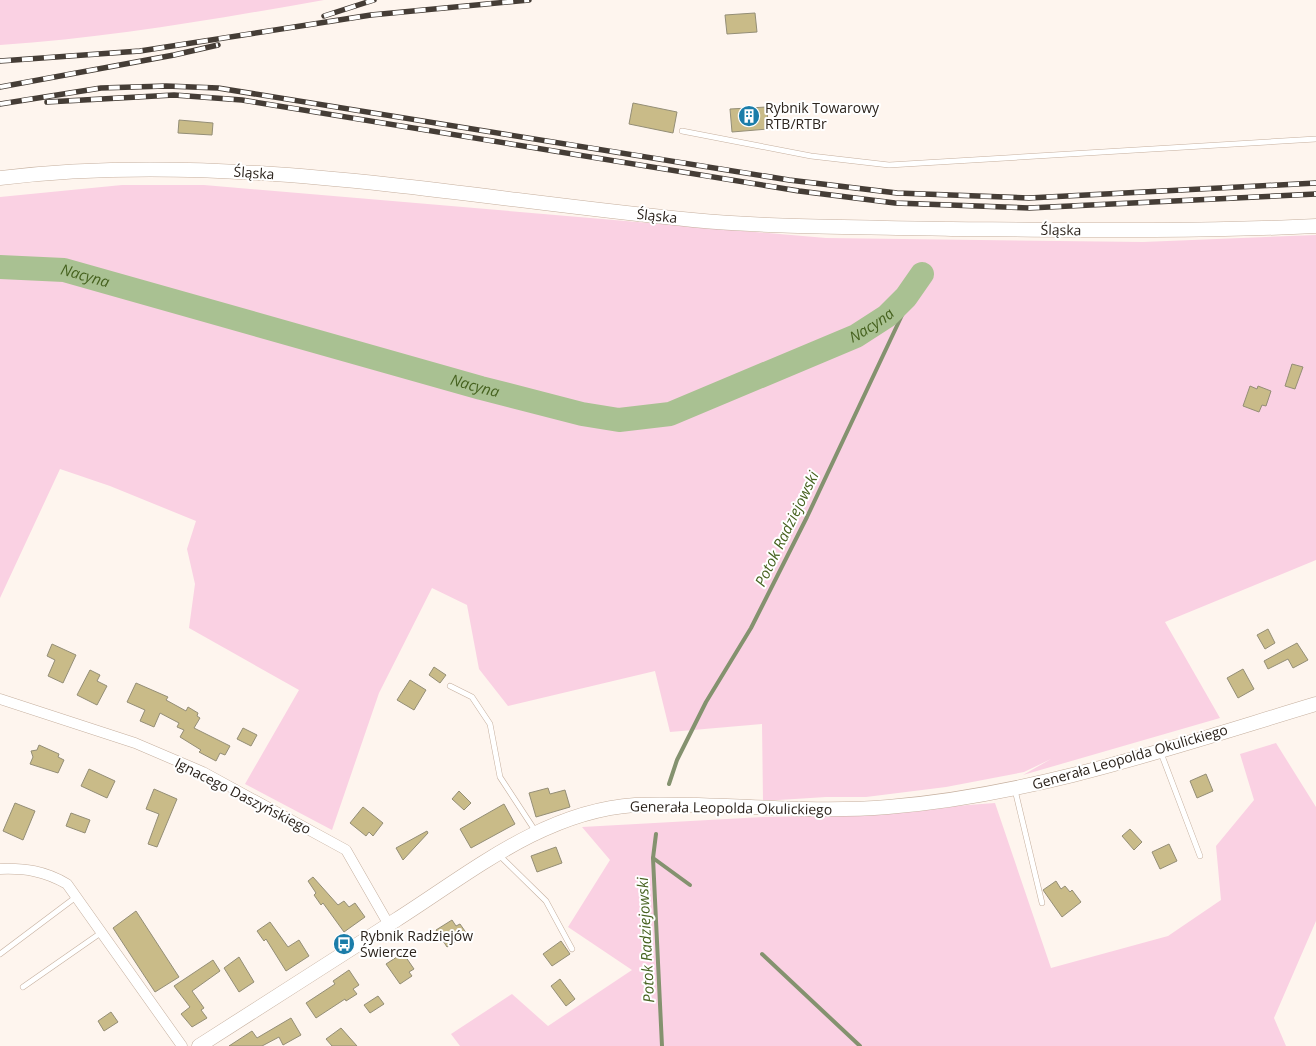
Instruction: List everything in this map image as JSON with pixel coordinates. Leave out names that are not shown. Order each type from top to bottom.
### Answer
[{"type":"street","name":"Śląska","points":[[0,178],[117,169],[223,171],[315,178],[692,220],[805,226],[1106,231],[1228,230],[1316,226]]},
{"type":"street","name":"Ignacego Daszyńskiego","points":[[0,698],[135,743],[195,768],[346,850],[389,925]]},
{"type":"street","name":"Generała Leopolda Okulickiego","points":[[199,1046],[498,855],[537,833],[577,815],[623,806],[864,809],[927,803],[1015,789],[1160,750],[1316,704]]},
{"type":"street","points":[[0,869],[21,868],[51,874],[67,884],[182,1046]]},
{"type":"lane","points":[[682,131],[810,156],[889,165],[1316,139]]},
{"type":"lane","points":[[450,686],[472,697],[490,724],[500,777],[537,833]]},
{"type":"lane","points":[[1160,750],[1200,856]]},
{"type":"lane","points":[[1015,789],[1042,903]]},
{"type":"lane","points":[[498,855],[546,900],[572,949]]},
{"type":"lane","points":[[0,954],[76,896]]},
{"type":"lane","points":[[23,987],[102,932]]},
{"type":"shaded area","points":[[0,0],[324,0],[122,33],[0,45]]},
{"type":"shaded area","points":[[122,185],[204,185],[826,238],[1143,242],[1316,235],[1316,560],[1165,622],[1220,718],[1023,775],[1051,759],[1024,772],[946,787],[866,797],[826,797],[763,801],[762,724],[670,732],[655,671],[508,706],[479,669],[467,605],[432,588],[379,693],[332,830],[245,784],[299,690],[189,628],[195,584],[187,549],[196,521],[110,486],[60,469],[0,598],[0,197]]},
{"type":"shaded area","points":[[1276,743],[1316,807],[1316,921],[1274,1018],[1286,1046],[460,1046],[451,1034],[512,994],[548,1026],[632,970],[568,927],[610,860],[582,827],[763,817],[822,816],[995,803],[1051,968],[1168,936],[1221,900],[1216,846],[1254,800],[1240,754]]},
{"type":"building","points":[[755,13],[757,32],[727,34],[725,15]]},
{"type":"building","points":[[633,103],[677,112],[673,133],[629,124]]},
{"type":"building","name":"Rybnik Towarowy RTB/RTBr","points":[[767,107],[768,129],[732,132],[730,109]]},
{"type":"building","points":[[179,120],[213,123],[212,135],[178,133]]},
{"type":"building","points":[[1292,364],[1303,367],[1295,389],[1285,386]]},
{"type":"building","points":[[1250,386],[1257,389],[1258,386],[1271,391],[1266,406],[1262,405],[1259,412],[1243,406]]},
{"type":"building","points":[[1268,629],[1275,643],[1265,649],[1257,635]]},
{"type":"building","points":[[1297,643],[1308,660],[1293,668],[1288,659],[1268,669],[1264,661]]},
{"type":"building","points":[[52,644],[76,655],[63,683],[48,676],[55,660],[47,656]]},
{"type":"building","points":[[434,667],[446,675],[440,683],[429,675]]},
{"type":"building","points":[[1243,669],[1254,689],[1238,698],[1227,678]]},
{"type":"building","points":[[90,670],[100,675],[97,681],[107,686],[97,705],[77,695]]},
{"type":"building","points":[[410,680],[426,690],[414,710],[397,700]]},
{"type":"building","points":[[136,683],[168,697],[166,700],[186,711],[188,707],[198,713],[197,716],[200,718],[194,728],[230,746],[225,755],[220,753],[216,761],[199,752],[201,750],[180,737],[184,730],[177,727],[179,723],[160,713],[154,727],[140,721],[145,710],[127,702]]},
{"type":"building","points":[[243,728],[257,735],[251,746],[237,739]]},
{"type":"building","points":[[39,745],[59,754],[58,757],[64,760],[58,773],[30,764],[33,757],[31,751],[37,750]]},
{"type":"building","points":[[89,769],[115,781],[107,798],[81,786]]},
{"type":"building","points":[[1206,774],[1213,791],[1197,798],[1190,781]]},
{"type":"building","points":[[548,788],[550,794],[565,790],[570,807],[536,817],[529,793]]},
{"type":"building","points":[[154,789],[177,799],[157,847],[148,844],[159,814],[146,809]]},
{"type":"building","points":[[459,791],[471,803],[464,810],[452,799]]},
{"type":"building","points":[[15,803],[35,811],[23,840],[3,831]]},
{"type":"building","points":[[504,804],[515,824],[471,848],[460,829]]},
{"type":"building","points":[[363,807],[383,823],[373,836],[369,832],[366,836],[350,823]]},
{"type":"building","points":[[71,813],[90,820],[85,833],[66,826]]},
{"type":"building","points":[[1130,829],[1142,842],[1134,850],[1122,836]]},
{"type":"building","points":[[427,831],[428,833],[403,860],[396,848]]},
{"type":"building","points":[[1169,844],[1177,861],[1160,869],[1152,852]]},
{"type":"building","points":[[556,847],[562,863],[537,872],[531,856]]},
{"type":"building","points":[[313,877],[338,905],[344,901],[349,907],[355,903],[365,917],[344,932],[323,903],[321,905],[314,895],[316,893],[308,881]]},
{"type":"building","points":[[1056,881],[1061,889],[1065,886],[1070,892],[1072,890],[1081,902],[1062,917],[1043,890]]},
{"type":"building","points":[[136,911],[179,977],[155,992],[113,928]]},
{"type":"building","points":[[452,920],[456,926],[460,924],[467,934],[447,947],[436,930]]},
{"type":"building","points":[[270,922],[288,947],[299,940],[309,956],[286,971],[266,939],[264,941],[257,931]]},
{"type":"building","points":[[561,941],[570,954],[552,966],[543,954]]},
{"type":"building","points":[[403,953],[414,969],[409,972],[412,976],[400,984],[386,964]]},
{"type":"building","points":[[239,957],[254,982],[239,992],[224,968]]},
{"type":"building","points":[[213,960],[220,971],[192,991],[204,1008],[201,1010],[207,1018],[192,1027],[181,1014],[190,1007],[174,986]]},
{"type":"building","points":[[349,970],[359,985],[353,989],[357,994],[346,1001],[345,999],[316,1018],[306,1003],[335,984],[333,981]]},
{"type":"building","points":[[560,979],[575,999],[566,1006],[551,986]]},
{"type":"building","points":[[378,996],[384,1004],[370,1013],[364,1005]]},
{"type":"building","points":[[111,1012],[118,1022],[104,1031],[98,1021]]},
{"type":"building","points":[[291,1018],[301,1035],[283,1045],[279,1037],[262,1046],[229,1046],[252,1031],[257,1038]]},
{"type":"building","points":[[341,1028],[357,1046],[332,1046],[326,1039]]},
{"type":"waterway","name":"Nacyna","points":[[0,267],[64,270],[481,388],[582,414],[619,420],[670,414],[856,336],[887,316],[906,297],[922,274]]},
{"type":"waterway","name":"Potok Radziejowski","points":[[669,784],[677,760],[706,702],[751,628],[807,517],[919,279]]},
{"type":"waterway","name":"Potok Radziejowski","points":[[656,834],[653,858],[662,1046]]},
{"type":"waterway","points":[[653,858],[690,885]]},
{"type":"waterway","points":[[762,954],[860,1046]]},
{"type":"railway","points":[[324,16],[374,0]]},
{"type":"railway","points":[[0,61],[140,51],[371,15],[529,0]]},
{"type":"railway","points":[[0,87],[218,45]]},
{"type":"railway","points":[[0,104],[101,88],[166,86],[218,88],[789,180],[897,193],[1029,198],[1316,183]]},
{"type":"railway","points":[[47,102],[174,95],[242,100],[799,191],[895,203],[1029,208],[1316,194]]},
{"type":"place","name":"Rybnik Towarowy RTB/RTBr","points":[[749,116]]},
{"type":"place","name":"Rybnik Radziejów Świercze","points":[[344,944]]}]
